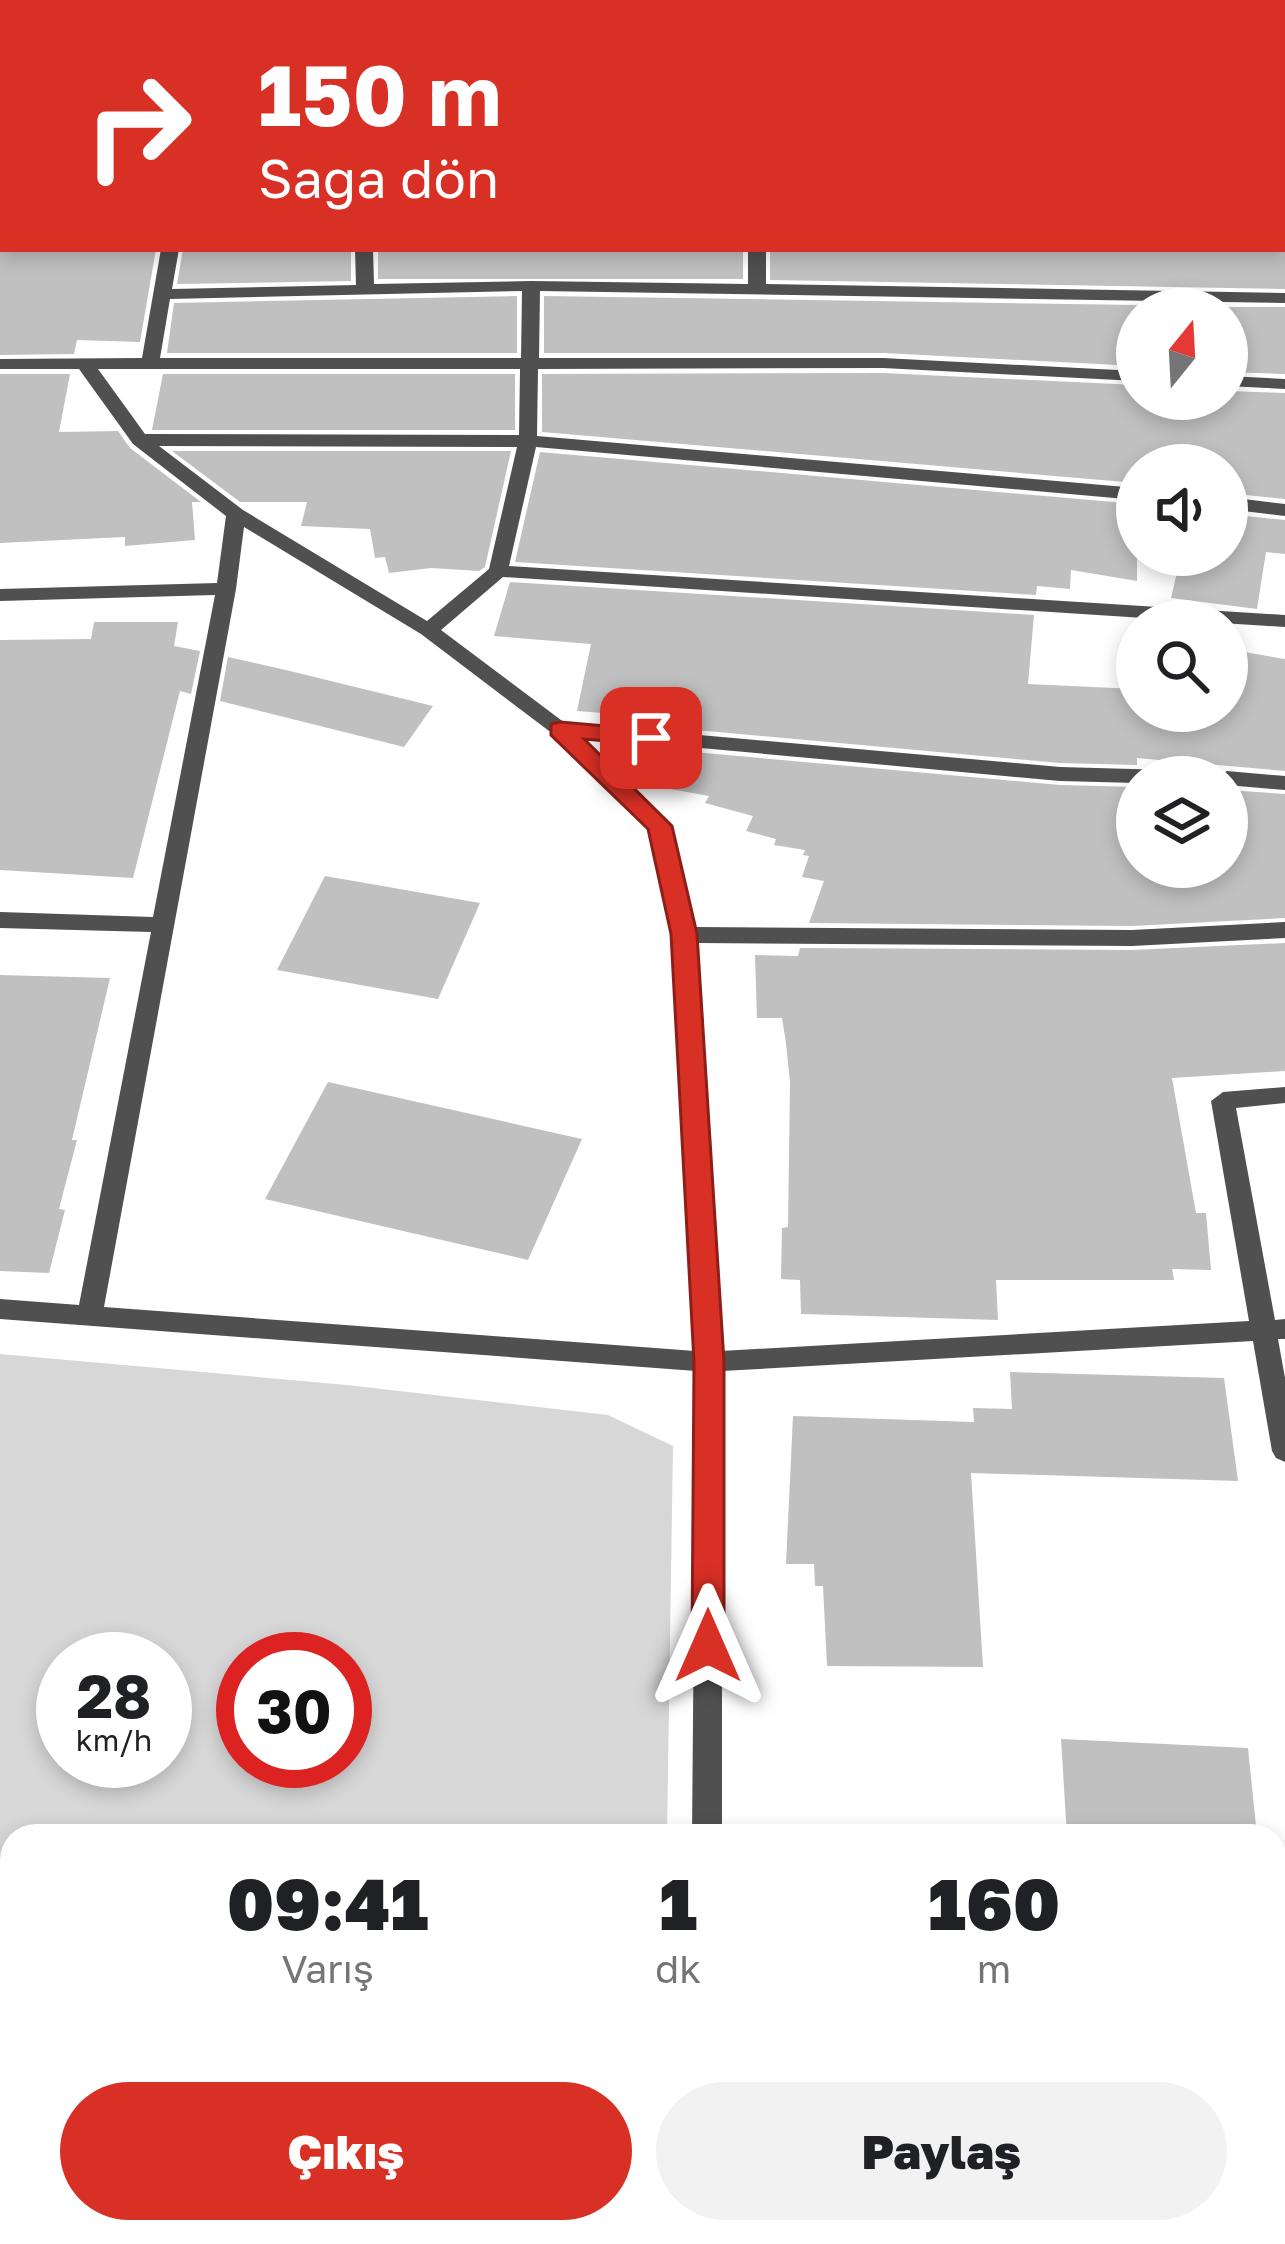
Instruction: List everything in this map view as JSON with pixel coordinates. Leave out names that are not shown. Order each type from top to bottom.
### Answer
[{"type":"street","points":[[150,362],[170,252]]},
{"type":"street","points":[[364,252],[365,286]]},
{"type":"street","points":[[757,252],[757,290]]},
{"type":"street","points":[[165,294],[365,286],[531,286],[1285,298]]},
{"type":"street","points":[[428,630],[498,571],[528,441],[531,286]]},
{"type":"street","points":[[84,363],[140,440],[236,514],[428,630],[560,729],[660,826],[684,934],[709,1362],[707,1824]]},
{"type":"street","points":[[0,364],[883,363],[1116,375]]},
{"type":"street","points":[[1248,381],[1285,384]]},
{"type":"street","points":[[140,440],[528,441],[1116,492]]},
{"type":"street","points":[[1248,506],[1285,510]]},
{"type":"street","points":[[90,1316],[236,514]]},
{"type":"street","points":[[498,571],[1285,621]]},
{"type":"street","points":[[0,595],[226,589]]},
{"type":"street","points":[[560,729],[1116,776]]},
{"type":"street","points":[[1248,780],[1285,783]]},
{"type":"street","points":[[0,920],[161,925]]},
{"type":"street","points":[[684,934],[1132,938],[1285,930]]},
{"type":"street","points":[[1285,1095],[1223,1101],[1274,1330],[1285,1451]]},
{"type":"street","points":[[0,1309],[709,1362],[1274,1330]]},
{"type":"shaded area","points":[[0,1354],[347,1385],[608,1415],[673,1446],[667,1824],[0,1824]]},
{"type":"building","points":[[0,252],[155,252],[140,342],[77,340],[74,354],[0,355]]},
{"type":"building","points":[[182,252],[351,252],[351,281],[177,284]]},
{"type":"building","points":[[378,252],[743,252],[743,279],[378,279]]},
{"type":"building","points":[[770,252],[1285,252],[1285,289],[770,280]]},
{"type":"building","points":[[517,296],[517,353],[167,353],[174,303]]},
{"type":"building","points":[[544,296],[1116,305],[1116,365],[883,353],[544,353]]},
{"type":"building","points":[[1248,307],[1285,307],[1285,374],[1248,373]]},
{"type":"building","points":[[883,373],[1116,384],[1116,420],[1248,420],[1248,392],[1285,393],[1285,499],[1248,495],[1248,444],[1116,444],[1116,481],[542,432],[542,374]]},
{"type":"building","points":[[0,374],[70,374],[59,432],[118,431],[130,448],[201,502],[192,502],[195,540],[125,546],[125,537],[0,543]]},
{"type":"building","points":[[163,374],[515,374],[515,430],[152,430]]},
{"type":"building","points":[[172,451],[511,451],[485,567],[479,571],[431,568],[389,573],[385,557],[375,558],[370,529],[301,526],[307,502],[240,502]]},
{"type":"building","points":[[540,452],[1116,502],[1116,576],[1137,576],[1137,581],[1071,570],[1070,589],[1037,586],[1036,595],[515,562]]},
{"type":"building","points":[[1248,516],[1285,520],[1285,554],[1266,552],[1257,609],[1248,608],[1248,600],[1171,598],[1176,576],[1248,576]]},
{"type":"building","points":[[510,582],[1034,615],[1028,684],[1116,688],[1116,732],[1248,732],[1248,653],[1285,659],[1285,771],[1248,768],[1248,756],[1116,756],[1116,764],[1060,763],[652,726],[654,717],[577,711],[591,644],[494,636]]},
{"type":"building","points":[[94,622],[178,622],[174,646],[200,651],[191,694],[180,691],[133,878],[0,870],[0,640],[91,639]]},
{"type":"building","points":[[228,657],[433,706],[404,747],[220,701]]},
{"type":"building","points":[[649,748],[1116,786],[1116,888],[1248,888],[1248,791],[1285,794],[1285,918],[1132,926],[809,923],[824,881],[802,877],[809,856],[803,855],[805,850],[774,845],[776,839],[746,831],[753,816],[705,803],[709,796],[643,784]]},
{"type":"building","points":[[325,876],[480,903],[438,999],[277,970]]},
{"type":"building","points":[[1285,943],[1285,1071],[1172,1078],[1196,1213],[1206,1213],[1211,1270],[1172,1269],[1174,1280],[996,1280],[998,1320],[801,1314],[800,1280],[781,1279],[782,1228],[788,1227],[786,1043],[782,1018],[757,1018],[755,955],[798,956],[800,948],[1132,950]]},
{"type":"building","points":[[0,975],[110,978],[72,1140],[77,1140],[59,1209],[65,1210],[49,1273],[0,1271]]},
{"type":"building","points":[[328,1082],[582,1139],[528,1260],[265,1199]]},
{"type":"building","points":[[1010,1372],[1224,1378],[1238,1481],[971,1473],[983,1667],[827,1666],[823,1586],[815,1586],[814,1564],[786,1564],[793,1416],[974,1422],[973,1408],[1012,1409]]},
{"type":"building","points":[[1061,1739],[1248,1748],[1256,1824],[1066,1824]]},
{"type":"route","points":[[651,738],[560,729],[660,826],[684,934],[709,1362],[708,1646]]}]
